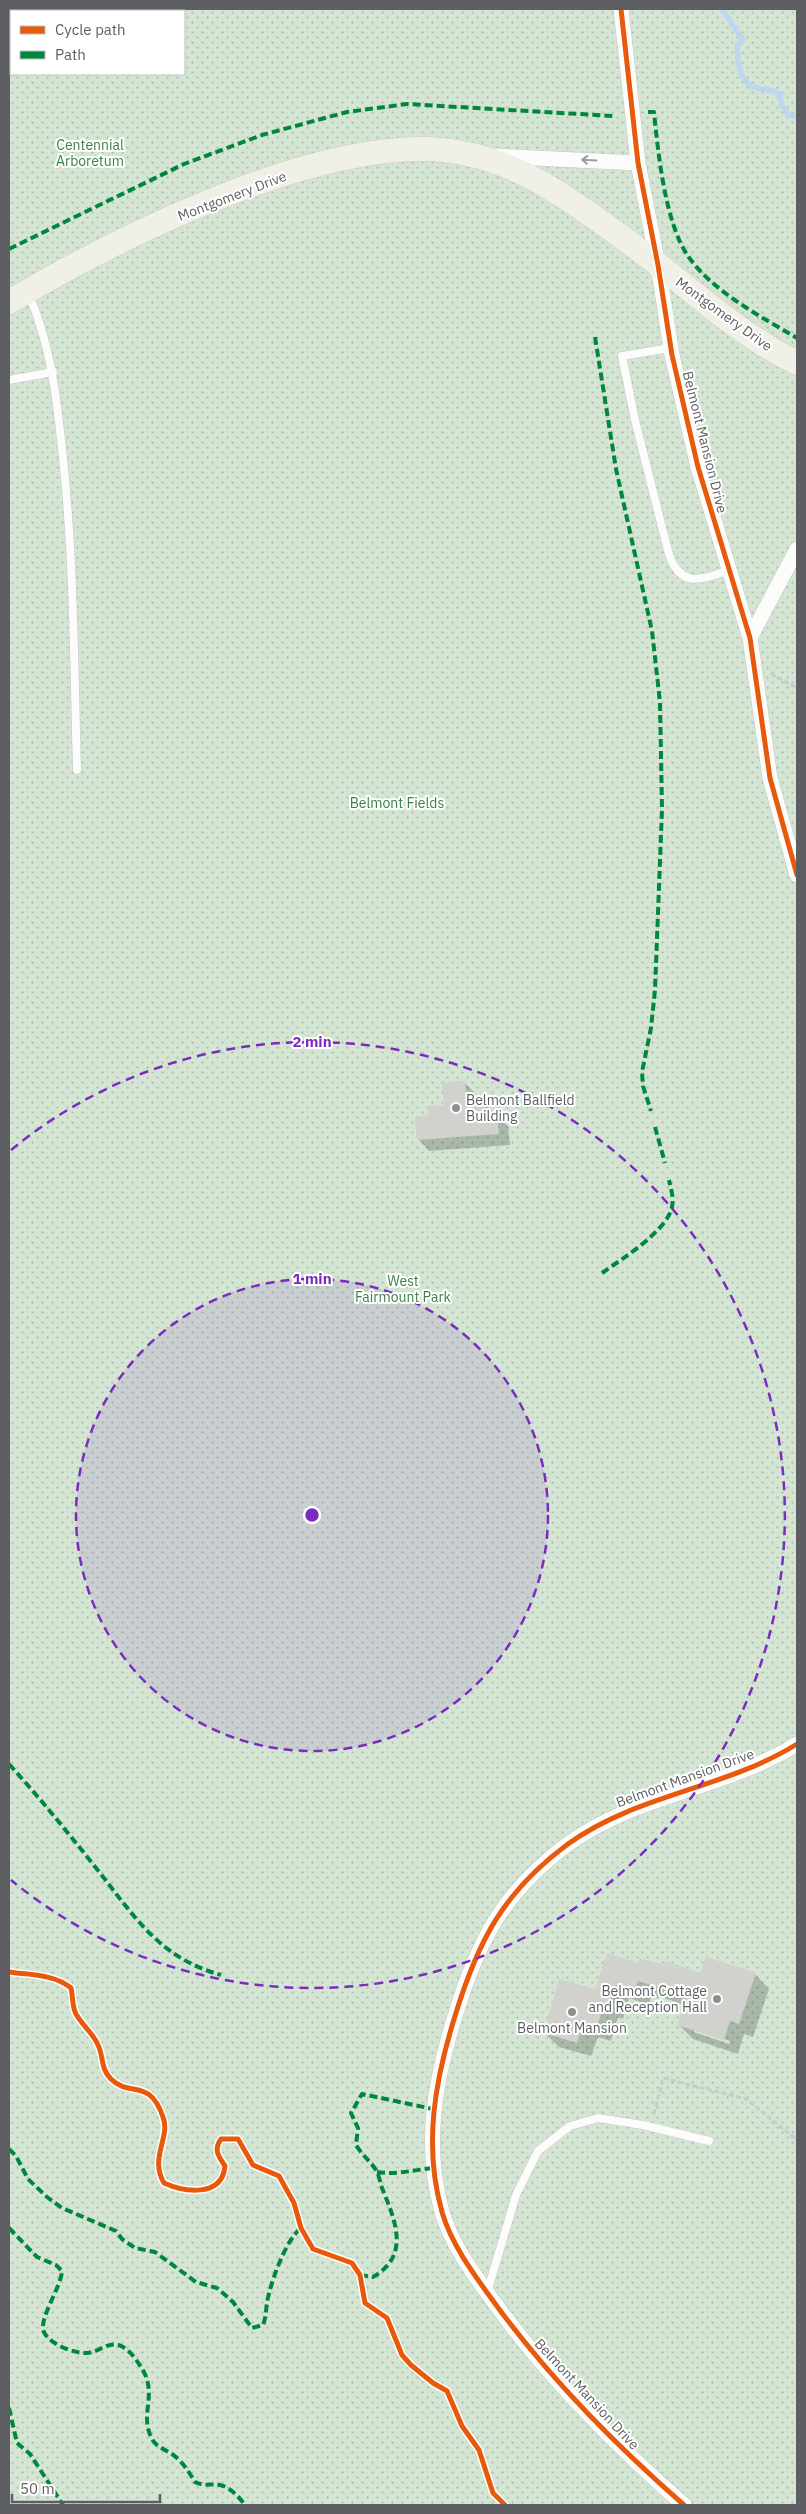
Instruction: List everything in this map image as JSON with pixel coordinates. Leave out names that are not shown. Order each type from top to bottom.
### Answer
[{"type":"main road","name":"Montgomery Drive","points":[[18,296],[171,219],[242,190],[332,162],[396,151],[422,149],[473,155],[524,173],[555,191],[658,265],[738,327],[797,363]]},
{"type":"street","name":"Belmont Mansion Drive","points":[[621,9],[638,163],[658,265],[670,348],[698,467],[750,638],[770,778],[797,875]]},
{"type":"street","name":"Montgomery Drive","points":[[473,155],[638,163]]},
{"type":"street","points":[[750,638],[797,549]]},
{"type":"street","name":"Belmont Mansion Drive","points":[[684,2505],[611,2440],[566,2392],[526,2345],[487,2293],[447,2225],[433,2168],[431,2132],[433,2109],[445,2048],[465,1986],[488,1930],[515,1891],[538,1868],[590,1829],[638,1806],[735,1774],[782,1754],[797,1744]]},
{"type":"lane","points":[[18,296],[37,315],[53,372],[70,524],[77,770]]},
{"type":"lane","points":[[670,348],[622,356],[668,551],[672,565],[679,574],[688,578],[712,576],[730,570]]},
{"type":"lane","points":[[9,380],[53,372]]},
{"type":"lane","points":[[487,2293],[516,2195],[538,2151],[570,2126],[598,2118],[651,2127],[709,2141]]},
{"type":"path","points":[[753,666],[797,688]]},
{"type":"path","points":[[651,2127],[663,2078],[746,2099],[797,2140]]},
{"type":"green space","name":"West Fairmount Park","points":[[9,9],[797,9],[797,2505],[9,2505]]},
{"type":"building","name":"Belmont Ballfield Building","points":[[465,1081],[467,1103],[484,1102],[484,1111],[492,1110],[493,1114],[497,1113],[499,1134],[417,1140],[415,1118],[428,1115],[428,1106],[444,1105],[442,1083]]},
{"type":"building","name":"Belmont Cottage and Reception Hall","points":[[607,1953],[638,1963],[640,1958],[664,1965],[666,1961],[700,1973],[706,1957],[756,1973],[739,2024],[730,2021],[724,2040],[677,2025],[687,1996],[638,1981],[635,1991],[615,1985],[609,2006],[604,2004],[597,2027],[584,2023],[577,2043],[544,2033],[559,1979],[595,1989]]},
{"type":"waterway","points":[[722,9],[743,40],[737,45],[739,67],[744,79],[753,87],[780,94],[781,104],[788,115],[797,116]]},
{"type":"marked path","points":[[9,249],[184,164],[262,135],[347,112],[407,104],[613,116]]},
{"type":"marked path","points":[[648,112],[654,112],[660,166],[668,206],[680,242],[688,256],[698,269],[724,292],[797,338]]},
{"type":"marked path","points":[[595,337],[616,469],[652,631],[660,702],[662,809],[655,990],[651,1028],[642,1072],[643,1086],[651,1111]]},
{"type":"marked path","points":[[655,1127],[665,1163]]},
{"type":"marked path","points":[[602,1273],[643,1244],[662,1225],[672,1207],[669,1180]]},
{"type":"marked path","points":[[9,1764],[147,1931],[179,1957],[198,1967],[221,1975]]},
{"type":"marked path","points":[[360,2275],[373,2277],[385,2268],[396,2248],[397,2236],[395,2224],[377,2172],[356,2145],[358,2128],[351,2113],[362,2094],[433,2109]]},
{"type":"marked path","points":[[9,2149],[16,2156],[28,2179],[47,2197],[62,2208],[116,2231],[122,2239],[135,2248],[155,2252],[196,2282],[217,2288],[233,2302],[252,2328],[263,2325],[275,2273],[284,2252],[301,2228]]},
{"type":"marked path","points":[[377,2172],[398,2173],[433,2168]]},
{"type":"marked path","points":[[9,2228],[37,2257],[56,2265],[62,2271],[61,2278],[44,2319],[44,2332],[47,2336],[69,2350],[82,2353],[92,2352],[114,2344],[128,2350],[145,2374],[148,2384],[147,2419],[153,2441],[174,2455],[195,2482],[224,2486],[234,2493],[245,2505]]},
{"type":"marked path","points":[[9,2408],[17,2443],[30,2454],[63,2505]]},
{"type":"cycle path","points":[[621,9],[638,163],[658,265],[672,355],[698,467],[750,638],[770,778],[797,875]]},
{"type":"cycle path","points":[[684,2505],[631,2457],[558,2381],[512,2327],[463,2257],[446,2224],[436,2187],[432,2137],[437,2088],[448,2040],[473,1964],[496,1920],[510,1900],[545,1862],[568,1844],[595,1827],[652,1802],[741,1772],[797,1744]]},
{"type":"cycle path","points":[[9,1972],[57,1980],[71,1988],[75,2011],[78,2018],[96,2041],[100,2049],[105,2071],[118,2084],[145,2092],[158,2105],[165,2125],[159,2156],[160,2174],[164,2183],[191,2190],[210,2188],[217,2183],[222,2176],[225,2166],[217,2150],[221,2139],[238,2139],[253,2165],[279,2176],[294,2203],[301,2228],[313,2249],[352,2263],[360,2275],[365,2303],[387,2318],[402,2355],[433,2383],[447,2391],[462,2426],[479,2450],[493,2493],[505,2505]]},
{"type":"place","name":"Belmont Ballfield Building","points":[[456,1108]]},
{"type":"place","name":"Belmont Cottage and Reception Hall","points":[[717,1999]]},
{"type":"place","name":"Belmont Mansion","points":[[572,2012]]},
{"type":"park label","name":"Centennial Arboretum","points":[[90,154]]},
{"type":"park label","name":"Belmont Fields","points":[[397,803]]}]
